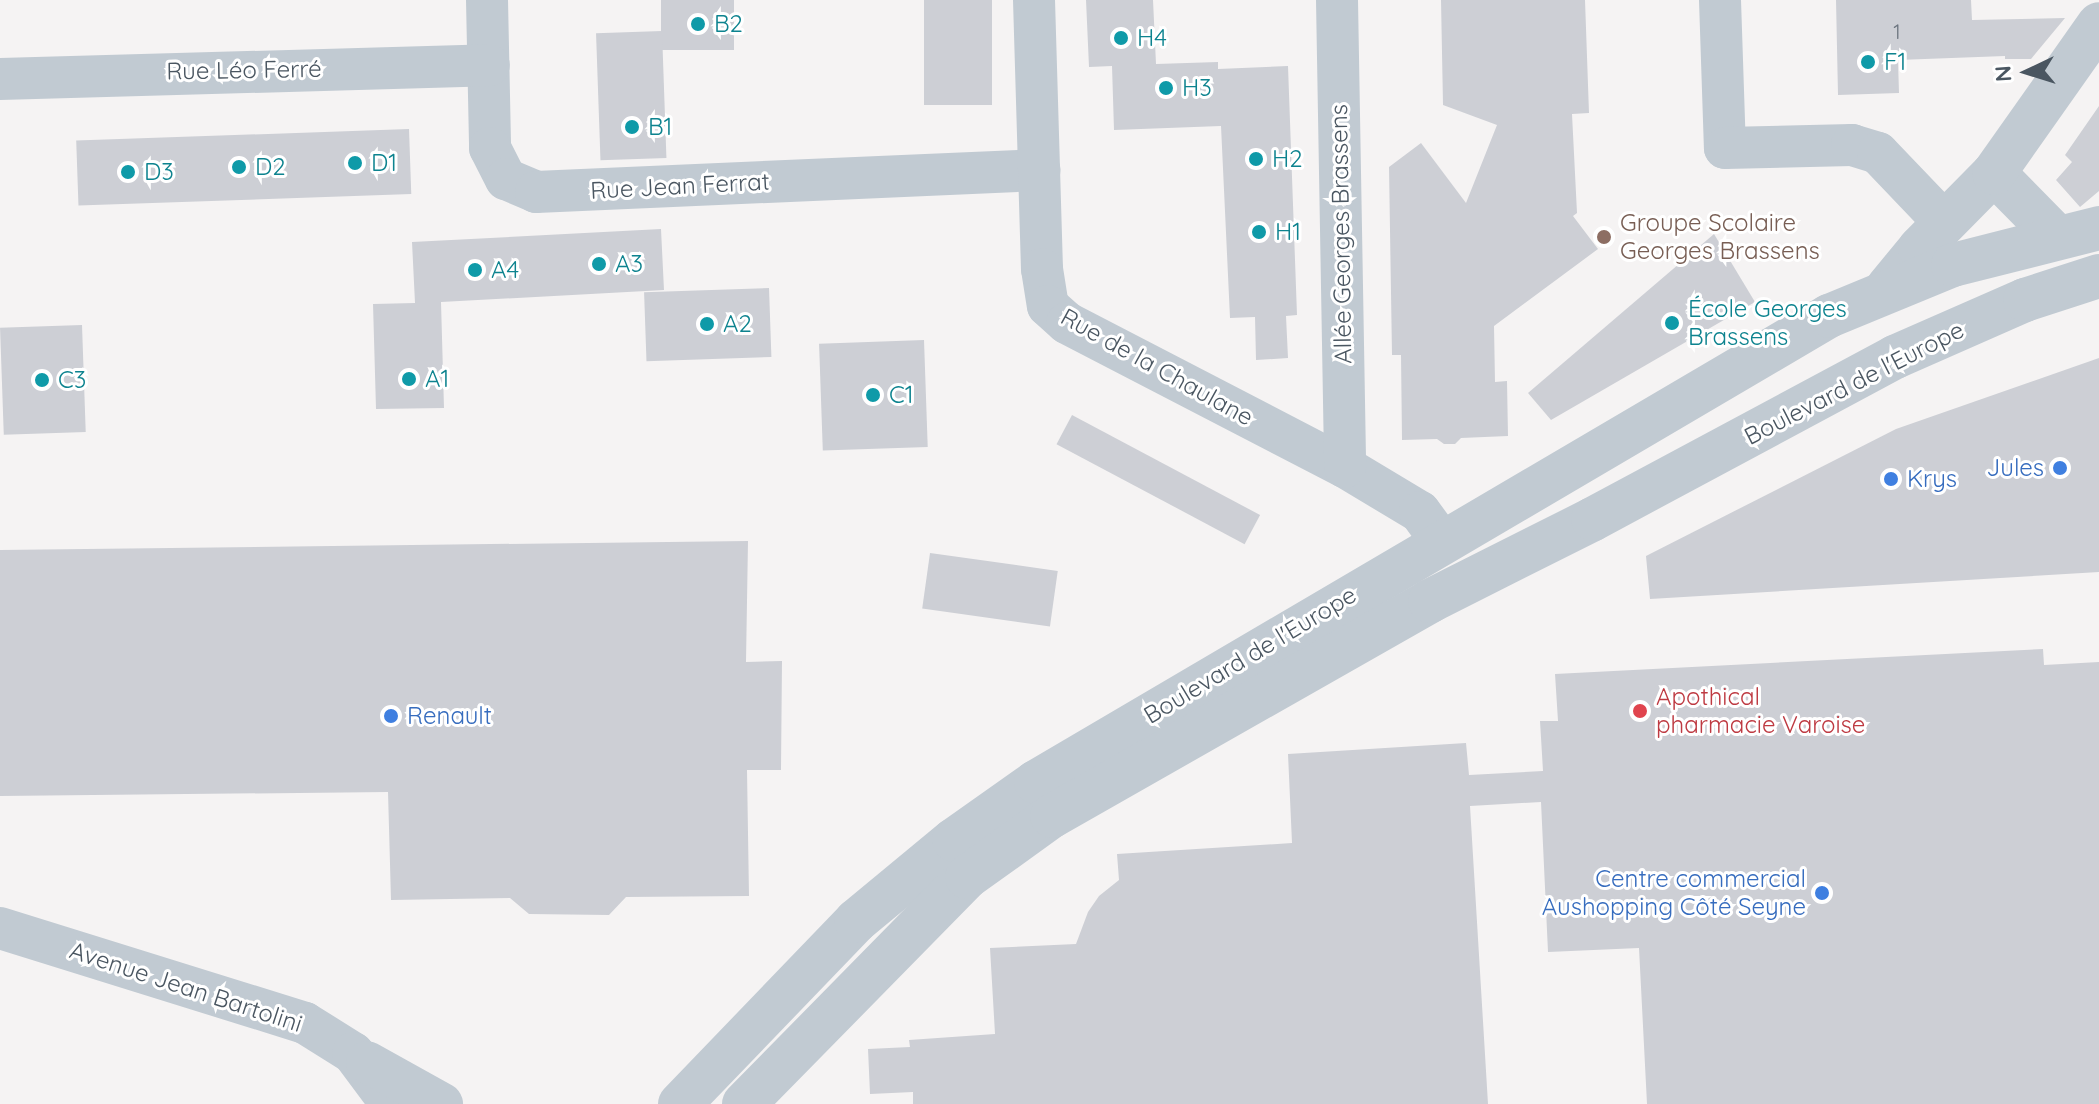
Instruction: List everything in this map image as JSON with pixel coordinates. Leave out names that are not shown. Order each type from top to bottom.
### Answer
[{"type":"street","name":"Rue Jean Ferrat","points":[[487,0],[490,148],[506,179],[536,192],[1040,170]]},
{"type":"street","name":"Rue de la Chaulane","points":[[1034,0],[1042,269],[1048,306],[1067,323],[1345,467],[1420,512],[1441,541]]},
{"type":"street","name":"Allée Georges Brassens","points":[[1337,0],[1345,467]]},
{"type":"street","points":[[1720,0],[1725,148],[1852,145],[1878,153],[1945,223]]},
{"type":"street","points":[[1883,292],[1994,173],[2099,24]]},
{"type":"street","name":"Rue Léo Ferré","points":[[0,79],[489,65]]},
{"type":"street","points":[[1994,173],[2057,237]]},
{"type":"street","name":"Boulevard de l'Europe","points":[[680,1104],[856,921],[954,840],[1036,782],[1441,541],[1829,316],[1953,265],[2099,228]]},
{"type":"street","name":"Boulevard de l'Europe","points":[[744,1104],[967,877],[1052,816],[1461,586],[1895,357],[2025,300],[2099,276]]},
{"type":"street","name":"Boulevard de l'Europe","points":[[1530,549],[1558,506],[1863,326],[1883,292]]},
{"type":"street","points":[[1441,541],[1461,586]]},
{"type":"street","name":"Avenue Jean Bartolini","points":[[0,928],[305,1023],[353,1053],[391,1104]]},
{"type":"street","points":[[353,1053],[442,1104]]},
{"type":"building","name":"B2","points":[[661,0],[734,0],[734,50],[661,50]]},
{"type":"building","points":[[924,0],[992,0],[992,105],[924,105]]},
{"type":"building","points":[[1086,0],[1153,0],[1156,64],[1218,62],[1218,69],[1288,66],[1297,315],[1286,316],[1288,358],[1256,360],[1255,317],[1230,318],[1221,126],[1114,130],[1112,66],[1089,67]]},
{"type":"building","points":[[1441,0],[1585,0],[1589,113],[1572,114],[1577,213],[1573,216],[1598,249],[1494,326],[1495,382],[1507,381],[1508,436],[1461,438],[1455,444],[1444,444],[1437,439],[1402,440],[1401,355],[1392,355],[1389,167],[1421,143],[1466,203],[1497,125],[1443,105]]},
{"type":"building","points":[[1836,0],[1971,0],[1972,20],[2065,18],[2031,59],[2005,59],[2005,56],[1898,60],[1899,93],[1838,95]]},
{"type":"building","name":"B1","points":[[662,31],[666,158],[600,160],[596,33]]},
{"type":"building","points":[[2099,106],[2099,191],[2080,207],[2056,180],[2072,162],[2065,155]]},
{"type":"building","points":[[409,129],[411,194],[78,206],[76,141]]},
{"type":"building","points":[[661,229],[664,290],[441,302],[444,408],[376,409],[373,304],[415,303],[412,242]]},
{"type":"building","name":"École Georges Brassens","points":[[1714,234],[1755,302],[1551,420],[1528,393]]},
{"type":"building","name":"A2","points":[[769,288],[771,357],[646,361],[644,292]]},
{"type":"building","name":"C3","points":[[82,325],[86,432],[4,435],[0,328]]},
{"type":"building","name":"C1","points":[[924,340],[928,447],[823,451],[819,344]]},
{"type":"building","points":[[2099,358],[2099,572],[1650,599],[1646,556],[1896,429]]},
{"type":"building","points":[[1072,415],[1260,515],[1245,544],[1057,444]]},
{"type":"building","name":"Renault","points":[[748,541],[746,662],[782,661],[781,770],[747,770],[749,896],[626,897],[609,915],[529,914],[510,898],[391,900],[388,792],[0,796],[0,550]]},
{"type":"building","points":[[930,553],[1058,571],[1050,626],[922,608]]},
{"type":"building","name":"Centre commercial Aushopping Côté Seyne","points":[[2043,649],[2044,665],[2099,662],[2099,1104],[1647,1104],[1639,948],[1548,952],[1541,802],[1470,806],[1488,1104],[913,1104],[913,1092],[870,1094],[868,1049],[910,1047],[909,1040],[995,1034],[990,948],[1076,944],[1088,912],[1099,896],[1119,880],[1117,854],[1292,843],[1288,754],[1466,743],[1469,775],[1543,771],[1540,721],[1558,721],[1555,674]]},
{"type":"place","name":"B2","points":[[698,24]]},
{"type":"place","name":"H4","points":[[1121,38]]},
{"type":"place","name":"F1","points":[[1868,62]]},
{"type":"place","name":"H3","points":[[1166,88]]},
{"type":"place","name":"B1","points":[[632,127]]},
{"type":"place","name":"H2","points":[[1256,159]]},
{"type":"place","name":"D1","points":[[355,163]]},
{"type":"place","name":"D2","points":[[239,167]]},
{"type":"place","name":"D3","points":[[128,172]]},
{"type":"place","name":"H1","points":[[1259,232]]},
{"type":"place","name":"Groupe Scolaire Georges Brassens","points":[[1604,237]]},
{"type":"place","name":"A3","points":[[599,264]]},
{"type":"place","name":"A4","points":[[475,270]]},
{"type":"place","name":"École Georges Brassens","points":[[1672,323]]},
{"type":"place","name":"A2","points":[[707,324]]},
{"type":"place","name":"A1","points":[[409,379]]},
{"type":"place","name":"C3","points":[[42,380]]},
{"type":"place","name":"C1","points":[[873,395]]},
{"type":"place","name":"Jules","points":[[2060,468]]},
{"type":"place","name":"Krys","points":[[1891,479]]},
{"type":"place","name":"Apothical pharmacie Varoise","points":[[1640,711]]},
{"type":"place","name":"Renault","points":[[391,716]]},
{"type":"place","name":"Centre commercial Aushopping Côté Seyne","points":[[1822,893]]}]
